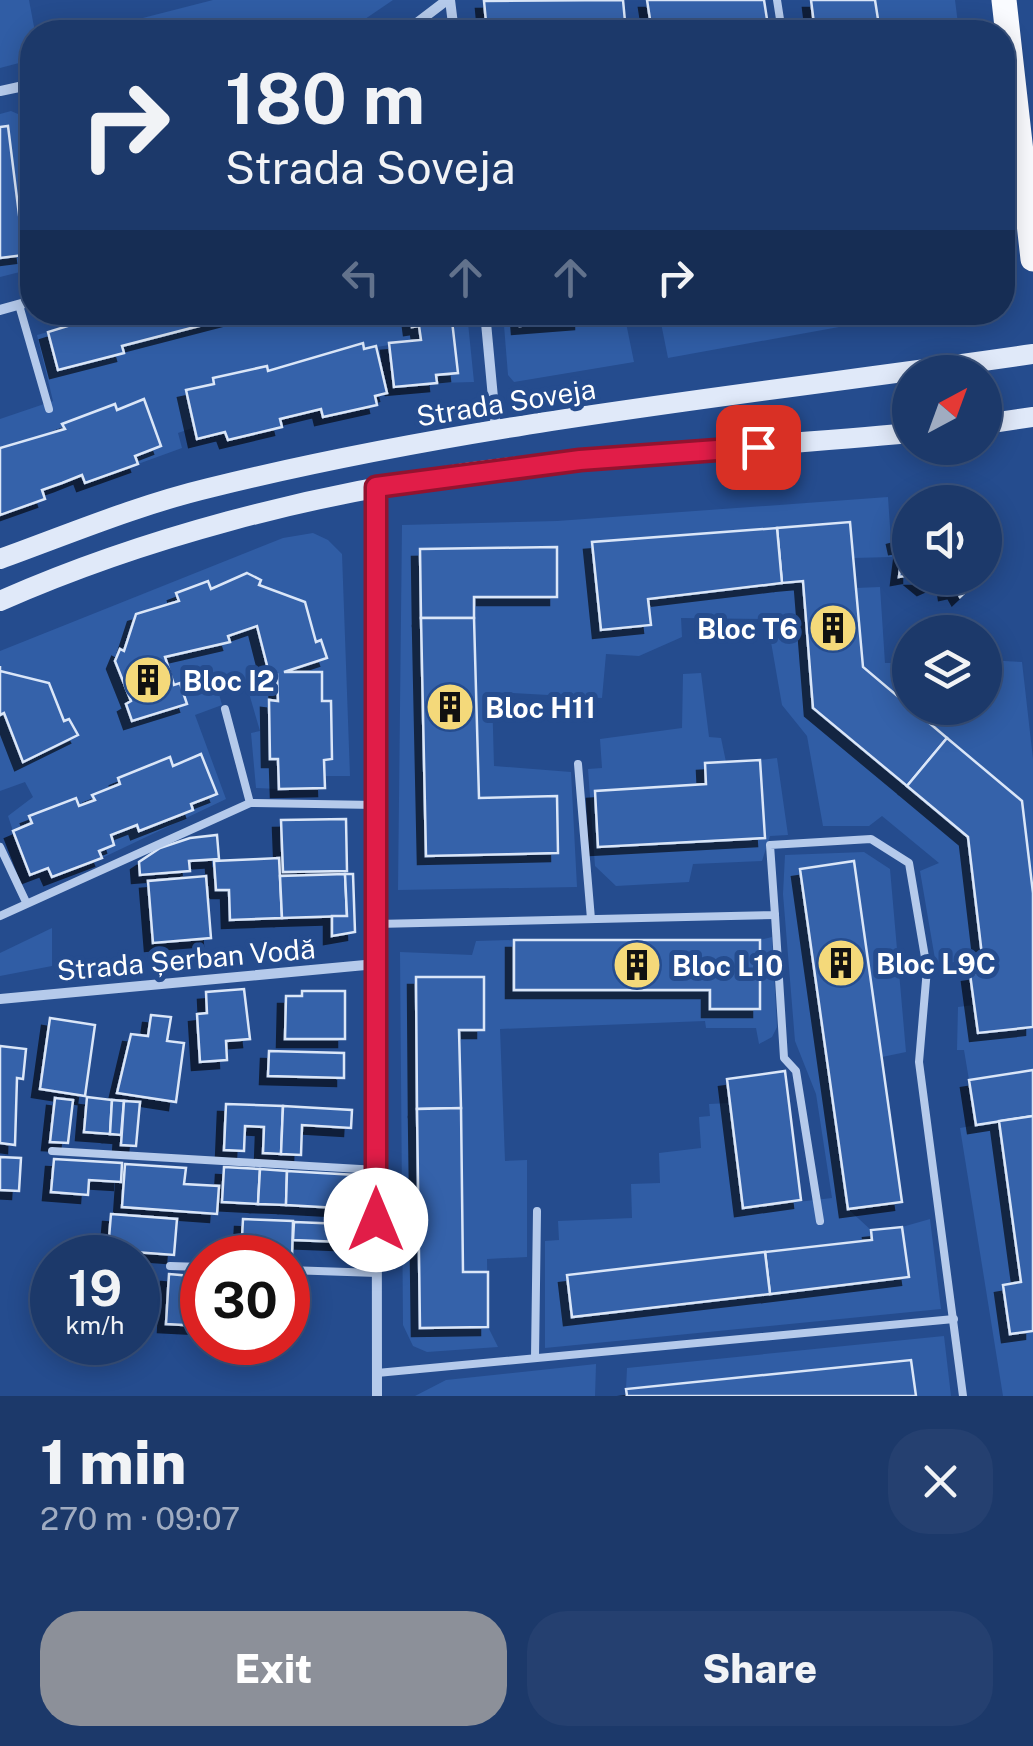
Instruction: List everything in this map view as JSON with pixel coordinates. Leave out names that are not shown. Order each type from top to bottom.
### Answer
[{"type":"main road","points":[[1015,99],[1033,260]]},
{"type":"main road","name":"Strada Soveja","points":[[0,558],[205,489],[496,430],[1033,354]]},
{"type":"main road","points":[[1002,422],[1033,417]]},
{"type":"main road","points":[[0,601],[152,546],[376,487],[580,460],[892,434]]},
{"type":"street","points":[[422,20],[449,0]]},
{"type":"street","points":[[0,310],[20,305]]},
{"type":"street","points":[[486,325],[496,430]]},
{"type":"street","points":[[376,487],[377,1396]]},
{"type":"street","name":"Strada Șerban Vodă","points":[[0,999],[376,964]]},
{"type":"lane","points":[[26,325],[49,408]]},
{"type":"lane","points":[[224,709],[250,803]]},
{"type":"lane","points":[[578,764],[591,919]]},
{"type":"lane","points":[[0,916],[250,803],[376,805]]},
{"type":"lane","points":[[820,1221],[796,1071],[784,1058],[770,845],[871,839],[909,863],[927,969],[919,1062],[964,1396]]},
{"type":"lane","points":[[0,847],[26,902]]},
{"type":"lane","points":[[376,924],[774,915]]},
{"type":"lane","points":[[52,1151],[376,1170]]},
{"type":"lane","points":[[534,1358],[537,1211]]},
{"type":"lane","points":[[170,1266],[180,1266]]},
{"type":"lane","points":[[310,1271],[376,1273]]},
{"type":"lane","points":[[377,1372],[954,1320]]},
{"type":"shaded area","points":[[0,0],[29,0],[33,20],[20,20],[20,63],[0,68]]},
{"type":"shaded area","points":[[213,0],[393,0],[364,20],[135,20]]},
{"type":"shaded area","points":[[875,0],[955,0],[958,20],[878,20]]},
{"type":"shaded area","points":[[11,111],[20,115],[20,223],[8,127],[0,127],[0,114]]},
{"type":"shaded area","points":[[20,256],[20,272],[0,277],[0,258]]},
{"type":"shaded area","points":[[202,325],[412,325],[419,326],[421,340],[364,349],[362,343],[268,371],[266,366],[214,378],[214,384],[186,391],[195,427],[178,433],[182,448],[138,464],[135,456],[161,446],[144,400],[117,410],[115,405],[24,444],[22,440],[0,448],[0,419],[53,401],[37,335],[48,332],[58,370],[123,353],[122,346]]},
{"type":"shaded area","points":[[452,325],[468,325],[474,382],[437,383],[436,376],[458,373]]},
{"type":"shaded area","points":[[504,325],[626,325],[634,362],[514,382],[508,375]]},
{"type":"shaded area","points":[[661,325],[850,325],[668,358]]},
{"type":"shaded area","points":[[888,497],[892,557],[853,558],[849,522],[592,542],[601,630],[650,625],[648,599],[803,581],[814,708],[968,837],[984,972],[960,976],[954,962],[936,965],[920,871],[939,863],[882,816],[869,826],[823,826],[807,736],[782,705],[767,619],[681,618],[682,637],[639,656],[606,654],[602,698],[492,692],[494,766],[571,772],[577,887],[398,890],[402,525],[557,521]],"holes":[[[421,618],[479,798],[557,797],[558,852],[426,856]]]},
{"type":"shaded area","points":[[313,533],[328,540],[342,554],[350,776],[325,776],[324,760],[332,759],[331,702],[322,701],[322,672],[284,672],[327,658],[321,641],[316,642],[305,602],[259,585],[261,580],[247,573],[211,589],[208,581],[176,593],[179,601],[136,614],[124,651],[120,650],[131,701],[126,704],[133,721],[187,704],[174,685],[165,657],[229,643],[228,636],[257,626],[270,677],[277,675],[278,701],[270,700],[270,759],[278,759],[279,789],[256,788],[251,733],[260,731],[246,683],[219,694],[222,705],[195,715],[226,799],[102,858],[99,851],[114,845],[111,835],[137,825],[140,831],[193,810],[191,804],[217,794],[202,755],[173,766],[170,758],[119,778],[120,784],[93,795],[95,800],[79,806],[75,798],[30,816],[32,823],[13,831],[8,816],[33,797],[25,782],[0,791],[0,651],[283,538]]},
{"type":"shaded area","points":[[880,587],[885,663],[892,663],[892,692],[863,667],[856,588]]},
{"type":"shaded area","points":[[1002,661],[1022,662],[1033,759],[1033,893],[1022,801],[931,725],[1002,725]]},
{"type":"shaded area","points":[[701,673],[709,737],[721,738],[726,762],[705,763],[706,784],[595,791],[598,847],[764,838],[760,760],[777,758],[788,835],[770,836],[762,861],[693,864],[689,882],[616,886],[595,866],[588,769],[602,768],[600,739],[682,728],[683,674]]},
{"type":"shaded area","points":[[864,852],[890,869],[906,1052],[882,1057],[854,862],[800,870],[848,1209],[871,1230],[872,1240],[567,1275],[909,1276],[902,1227],[930,1219],[941,1309],[545,1348],[545,1241],[559,1240],[558,1221],[632,1218],[631,1184],[660,1183],[659,1153],[701,1148],[699,1117],[710,1116],[709,1104],[730,1103],[744,1208],[832,1198],[816,1094],[795,1041],[783,894],[785,855]]},
{"type":"shaded area","points":[[52,928],[52,966],[0,976],[0,953]]},
{"type":"shaded area","points":[[772,937],[777,1027],[772,1037],[759,1044],[756,1028],[706,1028],[705,1021],[500,1029],[505,1161],[527,1160],[527,1257],[487,1259],[488,1327],[498,1347],[427,1352],[413,1346],[403,1325],[400,952],[472,955],[476,941],[514,940],[515,990],[710,990],[760,940]]},
{"type":"shaded area","points":[[974,1005],[978,1033],[1033,1027],[1033,1070],[969,1080],[964,1050],[957,1050],[958,1007]]},
{"type":"shaded area","points":[[999,1121],[1021,1282],[1003,1285],[1010,1334],[1033,1331],[1033,1396],[1003,1396],[960,1128]]},
{"type":"shaded area","points":[[944,1336],[951,1396],[916,1396],[911,1360],[626,1389],[627,1368]]},
{"type":"shaded area","points":[[596,1364],[595,1396],[415,1396],[446,1380]]},
{"type":"building","points":[[623,0],[625,20],[486,20],[484,1]]},
{"type":"building","points":[[647,0],[764,0],[767,20],[650,20]]},
{"type":"building","points":[[811,0],[875,0],[878,20],[814,20]]},
{"type":"building","points":[[8,126],[20,223],[20,256],[0,258],[0,127]]},
{"type":"building","points":[[71,325],[203,325],[122,346],[124,353],[58,370],[48,332]]},
{"type":"building","points":[[412,325],[452,325],[458,373],[436,375],[437,383],[394,387],[389,343],[421,340],[419,326]]},
{"type":"building","points":[[363,343],[364,349],[376,346],[387,393],[375,396],[377,405],[323,417],[321,409],[280,419],[282,427],[228,440],[225,432],[197,439],[186,390],[214,384],[213,378],[267,366],[268,371]]},
{"type":"building","points":[[144,399],[161,446],[135,456],[138,464],[85,483],[82,475],[42,490],[45,499],[0,515],[0,448],[65,429],[62,424],[115,404],[117,410]]},
{"type":"building","name":"Bloc T6","points":[[850,522],[863,667],[892,692],[892,725],[932,725],[947,738],[907,786],[813,708],[803,581],[782,583],[777,528]]},
{"type":"building","points":[[777,528],[782,583],[648,599],[651,625],[601,630],[592,542]]},
{"type":"building","points":[[557,547],[557,597],[474,597],[474,618],[421,618],[420,549]]},
{"type":"building","name":"Bloc I2","points":[[247,573],[261,580],[259,585],[305,602],[316,642],[321,640],[327,658],[284,672],[322,672],[322,701],[331,701],[332,759],[324,760],[325,788],[279,789],[278,759],[270,759],[269,700],[278,701],[277,675],[270,677],[257,626],[228,636],[230,642],[165,657],[174,685],[180,683],[187,704],[132,721],[126,704],[131,701],[115,661],[120,649],[124,651],[136,614],[179,601],[176,593],[208,581],[211,589]]},
{"type":"building","name":"Bloc H11","points":[[421,618],[474,618],[479,798],[557,796],[558,853],[426,856]]},
{"type":"building","points":[[0,671],[49,683],[64,721],[69,719],[78,735],[23,762],[4,713],[0,715]]},
{"type":"building","points":[[947,738],[1022,801],[1033,893],[1033,1027],[978,1033],[970,974],[984,972],[968,837],[907,786]]},
{"type":"building","points":[[201,754],[217,794],[191,804],[193,810],[139,831],[137,825],[111,835],[114,845],[99,851],[102,858],[52,877],[48,868],[30,875],[13,831],[32,823],[29,816],[76,798],[79,806],[95,800],[92,795],[120,784],[118,778],[170,757],[173,766]]},
{"type":"building","points":[[760,760],[765,838],[598,847],[595,791],[706,784],[705,763]]},
{"type":"building","points":[[346,819],[347,871],[283,872],[281,820]]},
{"type":"building","points":[[217,835],[219,859],[189,861],[190,871],[140,875],[139,862],[160,848],[190,838]]},
{"type":"building","points":[[279,858],[282,918],[230,920],[229,890],[216,890],[214,861]]},
{"type":"building","name":"Bloc L9C","points":[[854,861],[902,1202],[848,1209],[800,869]]},
{"type":"building","points":[[345,874],[347,916],[282,918],[280,876]]},
{"type":"building","points":[[345,874],[353,874],[355,932],[332,936],[332,916],[347,916]]},
{"type":"building","points":[[206,876],[211,938],[153,943],[148,881]]},
{"type":"building","name":"Bloc L10","points":[[514,940],[760,940],[760,1009],[710,1009],[710,990],[514,990]]},
{"type":"building","points":[[416,977],[484,977],[484,1030],[459,1030],[461,1108],[417,1109]]},
{"type":"building","points":[[244,989],[250,1039],[226,1041],[227,1060],[200,1062],[197,1014],[207,1013],[206,992]]},
{"type":"building","points":[[302,991],[345,991],[345,1039],[285,1039],[286,996],[302,996]]},
{"type":"building","points":[[151,1015],[171,1017],[167,1041],[184,1043],[176,1102],[117,1093],[131,1034],[148,1036]]},
{"type":"building","points":[[50,1018],[95,1025],[85,1096],[40,1089]]},
{"type":"building","points":[[0,1046],[26,1049],[23,1079],[17,1078],[15,1145],[0,1143]]},
{"type":"building","points":[[269,1051],[344,1053],[344,1078],[268,1076]]},
{"type":"building","points":[[1033,1070],[1033,1116],[976,1125],[969,1080]]},
{"type":"building","points":[[785,1071],[801,1200],[743,1208],[727,1079]]},
{"type":"building","points":[[87,1097],[112,1100],[110,1134],[84,1132]]},
{"type":"building","points":[[55,1098],[73,1100],[68,1143],[50,1142]]},
{"type":"building","points":[[112,1100],[124,1101],[121,1135],[110,1134]]},
{"type":"building","points":[[124,1101],[140,1102],[136,1146],[121,1145]]},
{"type":"building","points":[[226,1104],[283,1106],[281,1154],[263,1153],[264,1127],[245,1126],[244,1151],[224,1150]]},
{"type":"building","points":[[283,1106],[352,1110],[351,1128],[302,1125],[301,1155],[281,1154]]},
{"type":"building","points":[[461,1108],[463,1272],[488,1272],[488,1327],[420,1328],[417,1109]]},
{"type":"building","points":[[1033,1116],[1033,1331],[1010,1334],[1003,1285],[1021,1282],[999,1121]]},
{"type":"building","points":[[0,1157],[21,1158],[19,1191],[0,1190]]},
{"type":"building","points":[[54,1159],[122,1163],[121,1182],[89,1180],[88,1195],[51,1192]]},
{"type":"building","points":[[125,1164],[186,1168],[184,1184],[219,1186],[217,1214],[122,1207]]},
{"type":"building","points":[[224,1167],[260,1169],[258,1204],[222,1202]]},
{"type":"building","points":[[260,1169],[287,1171],[286,1205],[258,1204]]},
{"type":"building","points":[[287,1171],[356,1175],[355,1209],[286,1205]]},
{"type":"building","points":[[111,1214],[177,1219],[174,1255],[160,1254],[160,1235],[109,1235]]},
{"type":"building","points":[[243,1219],[293,1221],[293,1235],[242,1235]]},
{"type":"building","points":[[294,1222],[343,1224],[342,1242],[310,1241],[310,1235],[293,1235]]},
{"type":"building","points":[[902,1227],[909,1277],[770,1294],[765,1252],[872,1240],[871,1230]]},
{"type":"building","points":[[765,1252],[770,1294],[572,1317],[567,1275]]},
{"type":"building","points":[[169,1274],[180,1275],[180,1325],[166,1324]]},
{"type":"building","points":[[911,1360],[916,1396],[627,1396],[626,1389]]},
{"type":"place","name":"Bloc T6","points":[[833,628]]},
{"type":"place","name":"Bloc I2","points":[[148,680]]},
{"type":"place","name":"Bloc H11","points":[[450,707]]},
{"type":"place","name":"Bloc L9C","points":[[841,963]]},
{"type":"place","name":"Bloc L10","points":[[637,965]]},
{"type":"route","points":[[376,1220],[376,487],[580,460],[758,447]]}]
